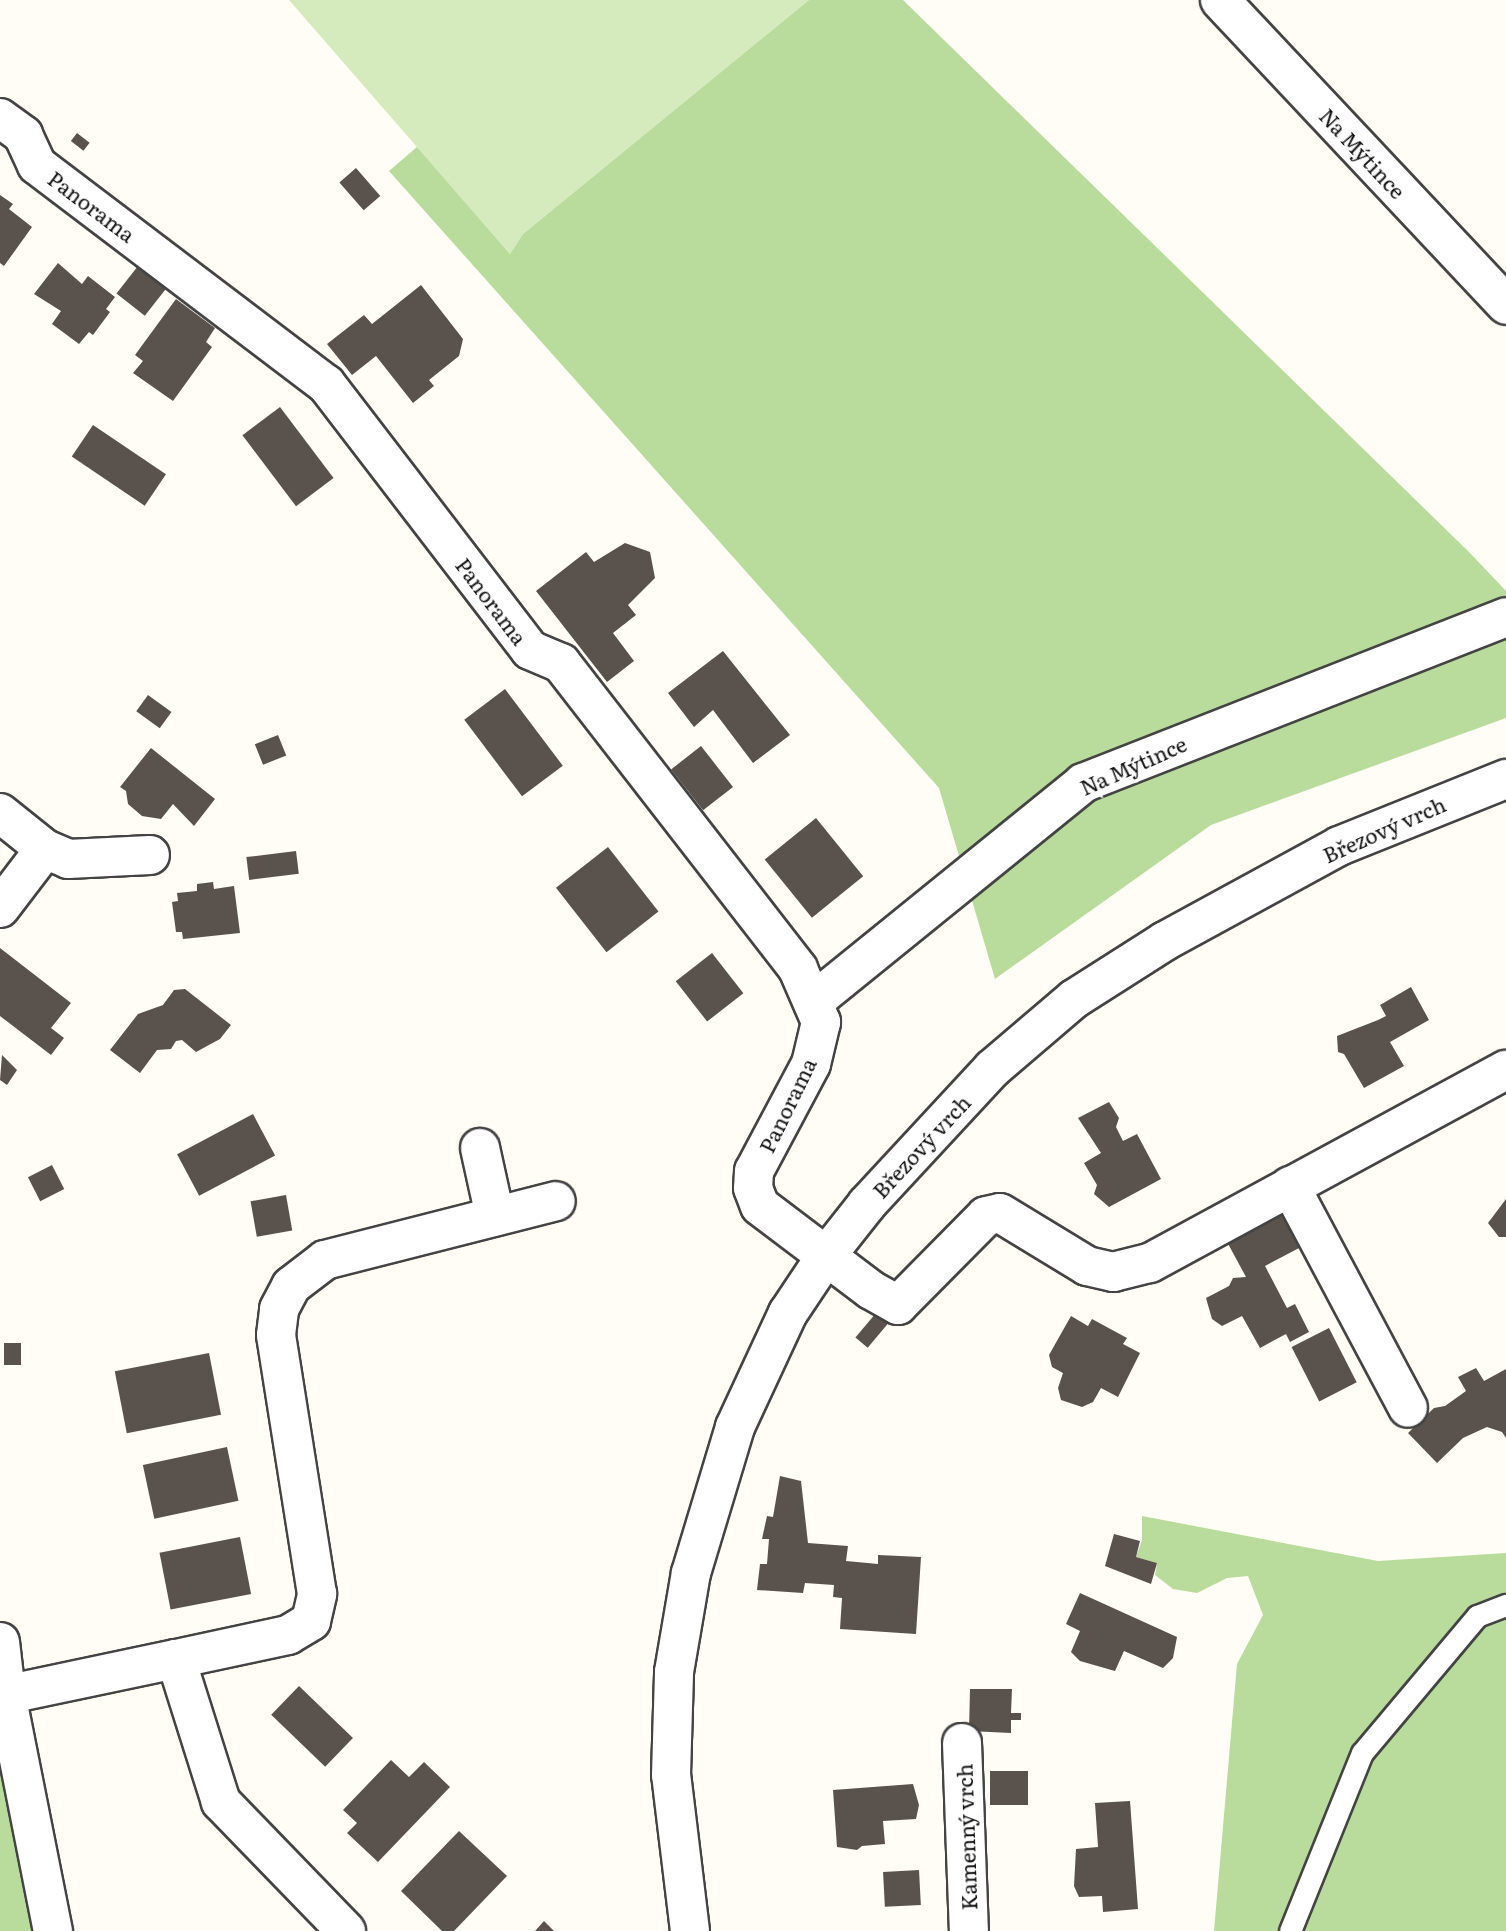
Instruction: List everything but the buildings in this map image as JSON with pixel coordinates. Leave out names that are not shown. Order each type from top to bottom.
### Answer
[{"type":"street","name":"Na Mýtince","points":[[1220,0],[1506,305]]},
{"type":"street","name":"Panorama","points":[[0,118],[23,135],[37,165],[326,384],[530,650],[561,663],[797,969],[821,1022],[811,1064],[754,1171],[753,1188],[760,1206],[826,1256]]},
{"type":"street","name":"Na Mýtince","points":[[813,1002],[1083,783],[1506,617]]},
{"type":"street","name":"Březový vrch","points":[[690,1931],[671,1775],[674,1672],[691,1573],[735,1427],[788,1313],[826,1256],[867,1204],[992,1069],[1074,999],[1165,940],[1339,846],[1506,779]]},
{"type":"street","points":[[0,813],[45,849],[68,859],[150,855]]},
{"type":"street","points":[[0,908],[45,849]]},
{"type":"street","points":[[826,1256],[898,1305],[986,1216],[1000,1213],[1013,1218],[1068,1257],[1113,1272],[1150,1263],[1506,1070]]},
{"type":"street","points":[[480,1148],[495,1216]]},
{"type":"street","points":[[1290,1186],[1408,1408]]},
{"type":"street","points":[[3,1695],[288,1635],[311,1621],[317,1594],[276,1335],[279,1309],[291,1286],[325,1260],[556,1201]]},
{"type":"street","points":[[0,1642],[3,1695],[53,1931]]},
{"type":"street","points":[[176,1659],[221,1802],[346,1931]]},
{"type":"street","name":"Kamenný vrch","points":[[962,1744],[969,1931]]},
{"type":"lane","points":[[1290,1931],[1362,1752],[1477,1616],[1506,1605]]},
{"type":"green space","points":[[289,0],[809,0],[523,234],[510,254]]},
{"type":"green space","points":[[809,0],[903,0],[1470,553],[1506,591],[1506,718],[1211,825],[995,979],[939,788],[389,171],[417,147],[510,254],[523,234]]},
{"type":"green space","points":[[1142,1516],[1378,1561],[1506,1553],[1506,1931],[1214,1931],[1237,1664],[1263,1615],[1248,1576],[1227,1578],[1197,1593],[1173,1589],[1155,1575],[1157,1563],[1136,1557],[1142,1540]]},
{"type":"green space","points":[[0,1771],[33,1931],[0,1931]]}]
